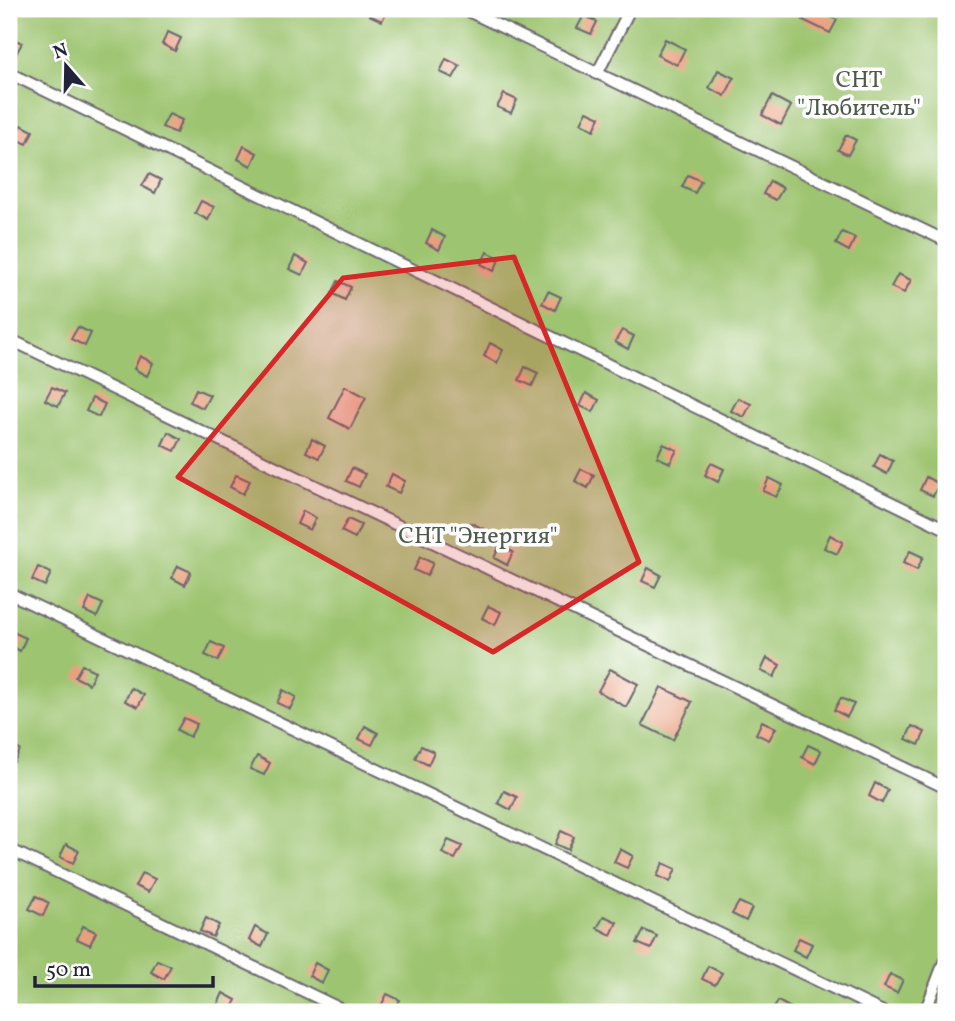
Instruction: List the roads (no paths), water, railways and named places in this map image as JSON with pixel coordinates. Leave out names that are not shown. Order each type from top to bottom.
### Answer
[{"type":"lane","points":[[464,9],[946,242]]},
{"type":"lane","points":[[597,74],[630,9]]},
{"type":"lane","points":[[9,73],[946,530]]},
{"type":"lane","points":[[9,339],[946,788]]},
{"type":"lane","points":[[9,593],[883,1012]]},
{"type":"lane","points":[[9,849],[347,1012]]},
{"type":"lane","points":[[925,1012],[946,957]]},
{"type":"park label","name":"СНТ \"Любитель\"","points":[[859,95]]},
{"type":"park label","name":"СНТ \"Энергия\"","points":[[478,537]]}]
